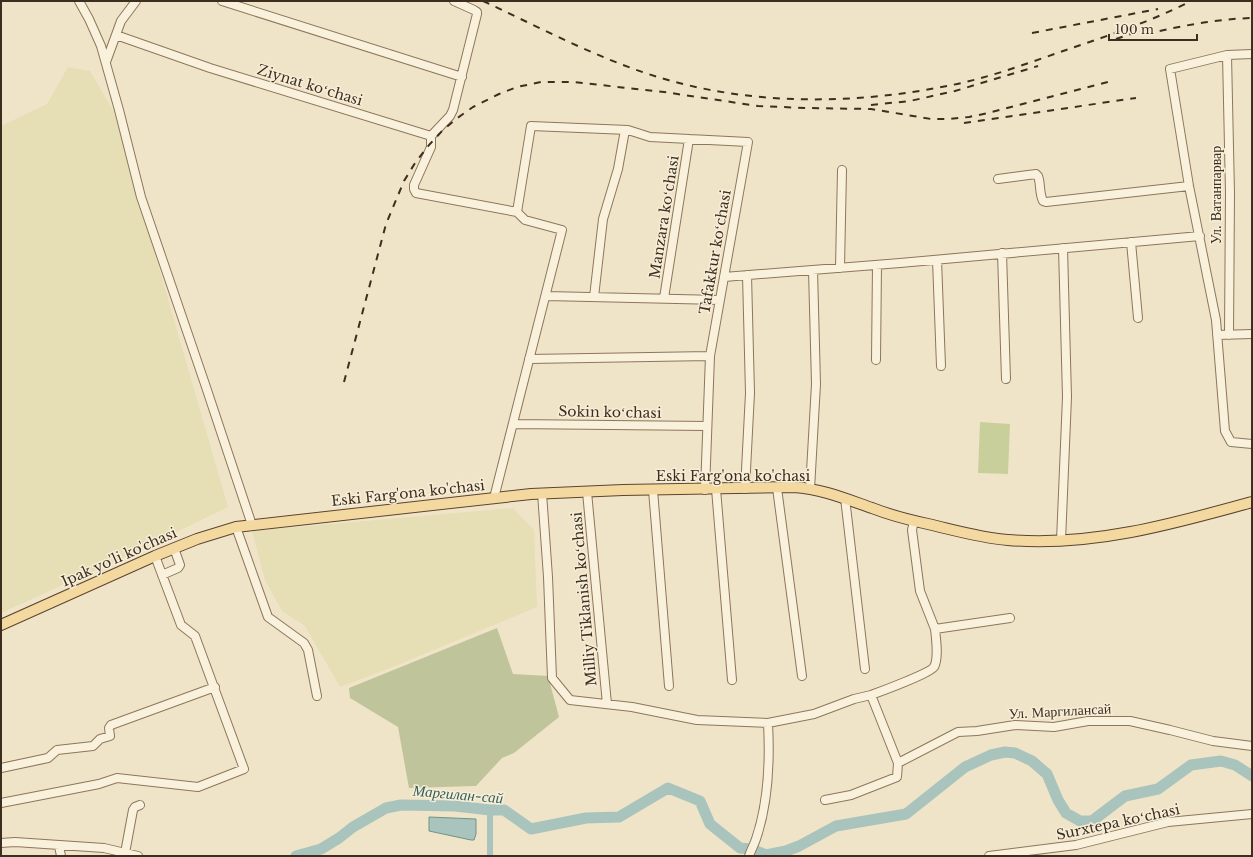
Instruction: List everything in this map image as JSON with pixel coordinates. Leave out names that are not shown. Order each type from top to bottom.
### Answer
[{"type":"main road","name":"Eski Farg'ona ko'chasi","points":[[252,525],[542,493],[810,488],[914,521],[987,538],[1024,542],[1061,541],[1132,532],[1158,527],[1252,502]]},
{"type":"main road","name":"Ipak yo'li ko'chasi","points":[[1,625],[174,548],[236,527],[252,525]]},
{"type":"street","points":[[79,1],[101,46],[140,197],[252,525]]},
{"type":"street","points":[[106,62],[121,21],[136,1]]},
{"type":"street","points":[[222,1],[462,76]]},
{"type":"street","points":[[454,1],[477,12],[462,76],[451,114],[431,136],[431,146],[414,185],[414,189],[416,193],[517,212],[525,220],[562,230],[494,498]]},
{"type":"street","name":"Ziynat koʻchasi","points":[[116,35],[210,68],[431,136]]},
{"type":"street","points":[[1252,54],[1227,55],[1170,69],[1189,186],[1200,236],[1217,335],[1225,431],[1232,442],[1252,444]]},
{"type":"street","name":"Ул. Ватанпарвар","points":[[1227,55],[1230,193],[1229,334]]},
{"type":"street","points":[[517,212],[531,126],[625,130],[618,169],[603,219],[594,297]]},
{"type":"street","name":"Tafakkur koʻchasi","points":[[625,130],[650,137],[748,142],[710,356],[705,490]]},
{"type":"street","name":"Manzara koʻchasi","points":[[664,298],[689,139]]},
{"type":"street","points":[[840,268],[842,170]]},
{"type":"street","points":[[998,179],[1036,174],[1040,181],[1041,197],[1043,201],[1046,202],[1189,186]]},
{"type":"street","points":[[724,277],[937,260],[1200,236]]},
{"type":"street","points":[[1131,242],[1138,318]]},
{"type":"street","points":[[1061,541],[1067,397],[1063,248]]},
{"type":"street","points":[[1002,253],[1006,379]]},
{"type":"street","points":[[937,260],[941,366]]},
{"type":"street","points":[[876,360],[877,265]]},
{"type":"street","points":[[810,488],[816,384],[813,270]]},
{"type":"street","points":[[745,489],[750,393],[747,276]]},
{"type":"street","points":[[546,296],[720,300]]},
{"type":"street","points":[[1217,335],[1252,334]]},
{"type":"street","points":[[529,360],[710,356]]},
{"type":"street","name":"Sokin koʻchasi","points":[[513,424],[707,426]]},
{"type":"street","points":[[777,488],[802,676]]},
{"type":"street","points":[[716,489],[732,680]]},
{"type":"street","points":[[652,490],[669,686]]},
{"type":"street","name":"Milliy Tiklanish koʻchasi","points":[[587,492],[607,704]]},
{"type":"street","points":[[542,493],[548,577],[552,678],[570,700],[632,707],[697,720],[768,723],[814,714],[854,699],[872,695],[926,673],[934,667],[937,656],[935,629],[920,591],[912,530],[914,521]]},
{"type":"street","points":[[845,498],[865,669]]},
{"type":"street","points":[[236,527],[268,617],[304,643],[308,650],[317,696]]},
{"type":"street","points":[[162,574],[178,568],[180,565],[174,548]]},
{"type":"street","points":[[1,803],[99,784],[117,778],[198,787],[244,769],[195,636],[181,625],[155,556]]},
{"type":"street","points":[[935,629],[1010,618]]},
{"type":"street","points":[[1,768],[48,758],[57,750],[93,746],[100,738],[110,736],[109,728],[111,725],[215,687]]},
{"type":"street","points":[[826,800],[851,795],[897,776],[898,762],[872,695]]},
{"type":"street","name":"Ул. Маргилансай","points":[[898,762],[958,732],[977,731],[1015,725],[1054,727],[1088,721],[1130,721],[1213,741],[1252,746]]},
{"type":"street","points":[[751,852],[756,840],[760,823],[767,780],[770,748],[768,723]]},
{"type":"street","points":[[125,853],[133,810],[135,807],[140,805]]},
{"type":"street","name":"Surxtepa koʻchasi","points":[[989,856],[1076,845],[1168,822],[1252,814]]},
{"type":"street","points":[[1,843],[15,842],[104,848],[138,856]]},
{"type":"street","points":[[59,846],[60,856]]},
{"type":"shaded area","points":[[68,67],[90,71],[114,112],[228,507],[133,553],[1,613],[1,126],[47,104]]},
{"type":"shaded area","points":[[513,508],[534,530],[537,607],[393,667],[340,687],[305,626],[282,611],[265,580],[252,531]]},
{"type":"green space","points":[[980,422],[1010,424],[1008,474],[978,473]]},
{"type":"green space","points":[[497,628],[513,674],[548,676],[559,717],[514,753],[502,758],[476,786],[409,788],[398,727],[350,698],[349,688]]},
{"type":"water","points":[[429,817],[476,819],[476,834],[474,840],[429,831]]},
{"type":"waterway","name":"Маргилан-сай","points":[[296,856],[321,849],[353,827],[386,808],[401,805],[455,806],[504,810],[531,829],[586,818],[619,817],[668,788],[700,801],[710,824],[740,848],[752,849],[766,855],[786,851],[799,846],[836,826],[906,814],[965,767],[991,755],[1005,752],[1015,753],[1032,761],[1047,774],[1058,800],[1066,813],[1080,821],[1092,821],[1125,796],[1158,789],[1191,765],[1221,761],[1235,765],[1252,776]]},
{"type":"waterway","points":[[490,810],[490,856]]},
{"type":"railway","points":[[483,1],[551,34],[644,73],[703,88],[738,94],[774,98],[810,99],[846,99],[881,96],[967,82],[1011,69],[1115,33],[1161,15],[1191,1]]},
{"type":"railway","points":[[1032,33],[1158,9]]},
{"type":"railway","points":[[1146,34],[1199,23],[1252,18]]},
{"type":"railway","points":[[1116,39],[1154,26]]},
{"type":"railway","points":[[871,105],[910,101],[955,91],[1038,66]]},
{"type":"railway","points":[[344,382],[386,224],[404,181],[415,163],[442,131],[473,107],[499,94],[517,87],[541,82],[573,82],[664,92],[758,106],[871,109],[931,119],[949,119],[988,113],[1108,82]]},
{"type":"railway","points":[[964,123],[1136,98]]}]
